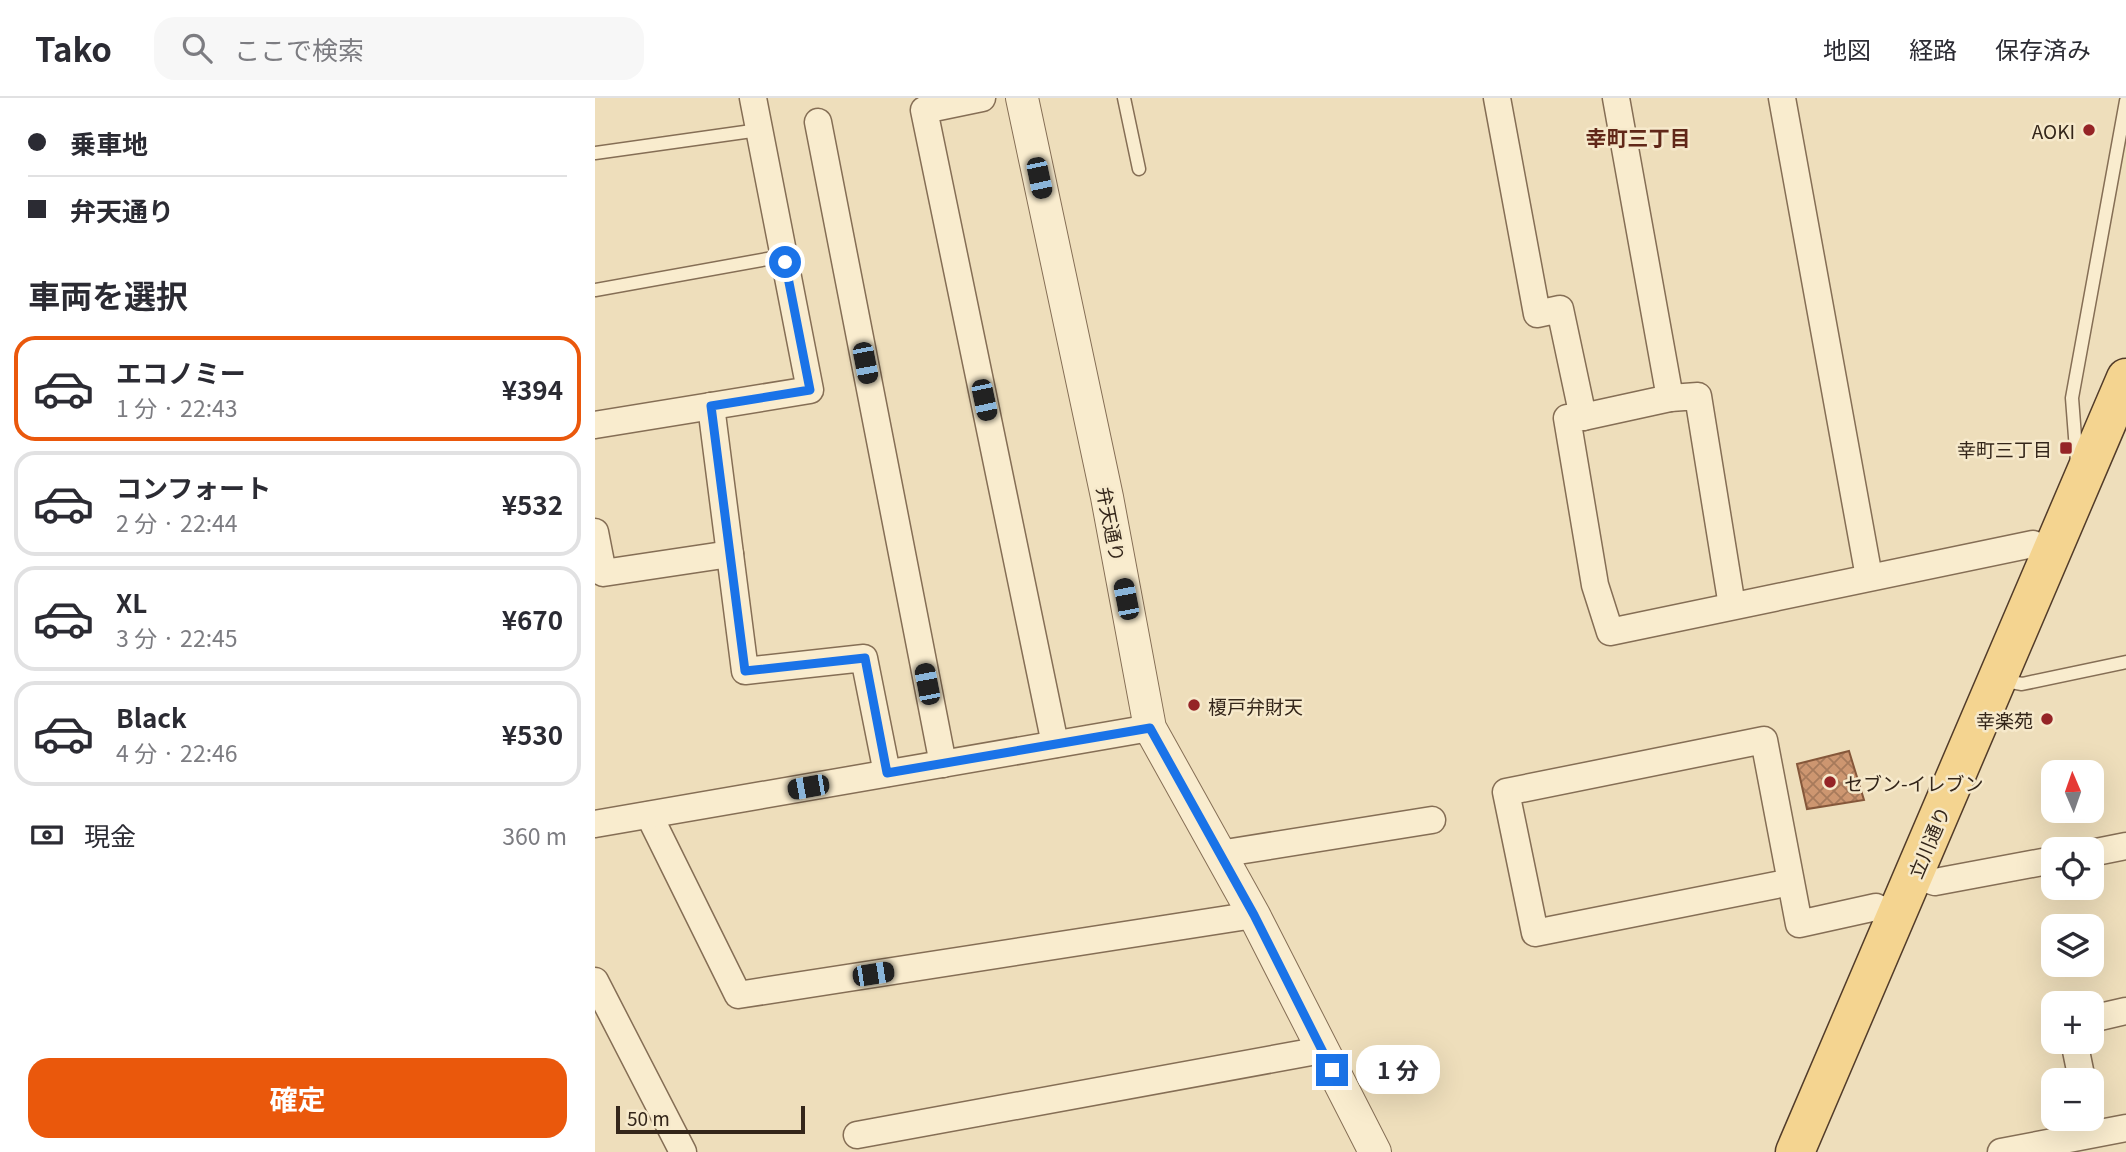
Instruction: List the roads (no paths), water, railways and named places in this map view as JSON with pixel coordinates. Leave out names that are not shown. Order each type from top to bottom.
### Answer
[{"type":"main road","name":"立川通り","points":[[1795,1152],[2126,378]]},
{"type":"street","points":[[595,425],[810,390],[753,98]]},
{"type":"street","points":[[982,98],[924,110],[1055,744]]},
{"type":"street","name":"弁天通り","points":[[1022,98],[1107,497],[1150,728],[1254,915],[1375,1152]]},
{"type":"street","points":[[1497,98],[1537,314],[1560,309],[1583,417]]},
{"type":"street","points":[[1616,98],[1670,398]]},
{"type":"street","points":[[1782,98],[1869,577]]},
{"type":"street","points":[[818,122],[943,764]]},
{"type":"street","points":[[1732,606],[1699,396],[1670,398],[1567,418],[1595,585],[1610,632],[2033,544],[2053,552]]},
{"type":"street","points":[[711,406],[745,671],[865,658],[887,773]]},
{"type":"street","points":[[595,532],[603,573],[730,554]]},
{"type":"street","points":[[595,824],[1150,728]]},
{"type":"street","points":[[1791,883],[1535,933],[1506,792],[1764,740],[1799,924],[1876,907],[1896,916]]},
{"type":"street","points":[[649,815],[737,996],[1254,915]]},
{"type":"street","points":[[1219,854],[1432,820]]},
{"type":"street","points":[[2104,850],[2126,846]]},
{"type":"street","points":[[1913,875],[1935,882],[2041,862]]},
{"type":"street","points":[[595,981],[683,1152]]},
{"type":"street","points":[[2104,1016],[2126,1012]]},
{"type":"street","points":[[857,1135],[1322,1050]]},
{"type":"street","points":[[2001,1152],[2107,1133]]},
{"type":"lane","points":[[1124,98],[1139,169]]},
{"type":"lane","points":[[2079,489],[2072,398],[2126,101]]},
{"type":"lane","points":[[595,153],[759,130]]},
{"type":"lane","points":[[595,290],[784,257]]},
{"type":"lane","points":[[1998,679],[2022,684],[2126,662]]},
{"type":"place","name":"AOKI","points":[[2089,130]]},
{"type":"place","name":"幸町三丁目","points":[[2066,448]]},
{"type":"place","name":"榎戸弁財天","points":[[1194,705]]},
{"type":"place","name":"幸楽苑","points":[[2047,719]]},
{"type":"place","name":"セブン-イレブン","points":[[1830,782]]},
{"type":"district","name":"幸町三丁目","points":[[1638,137]]}]
